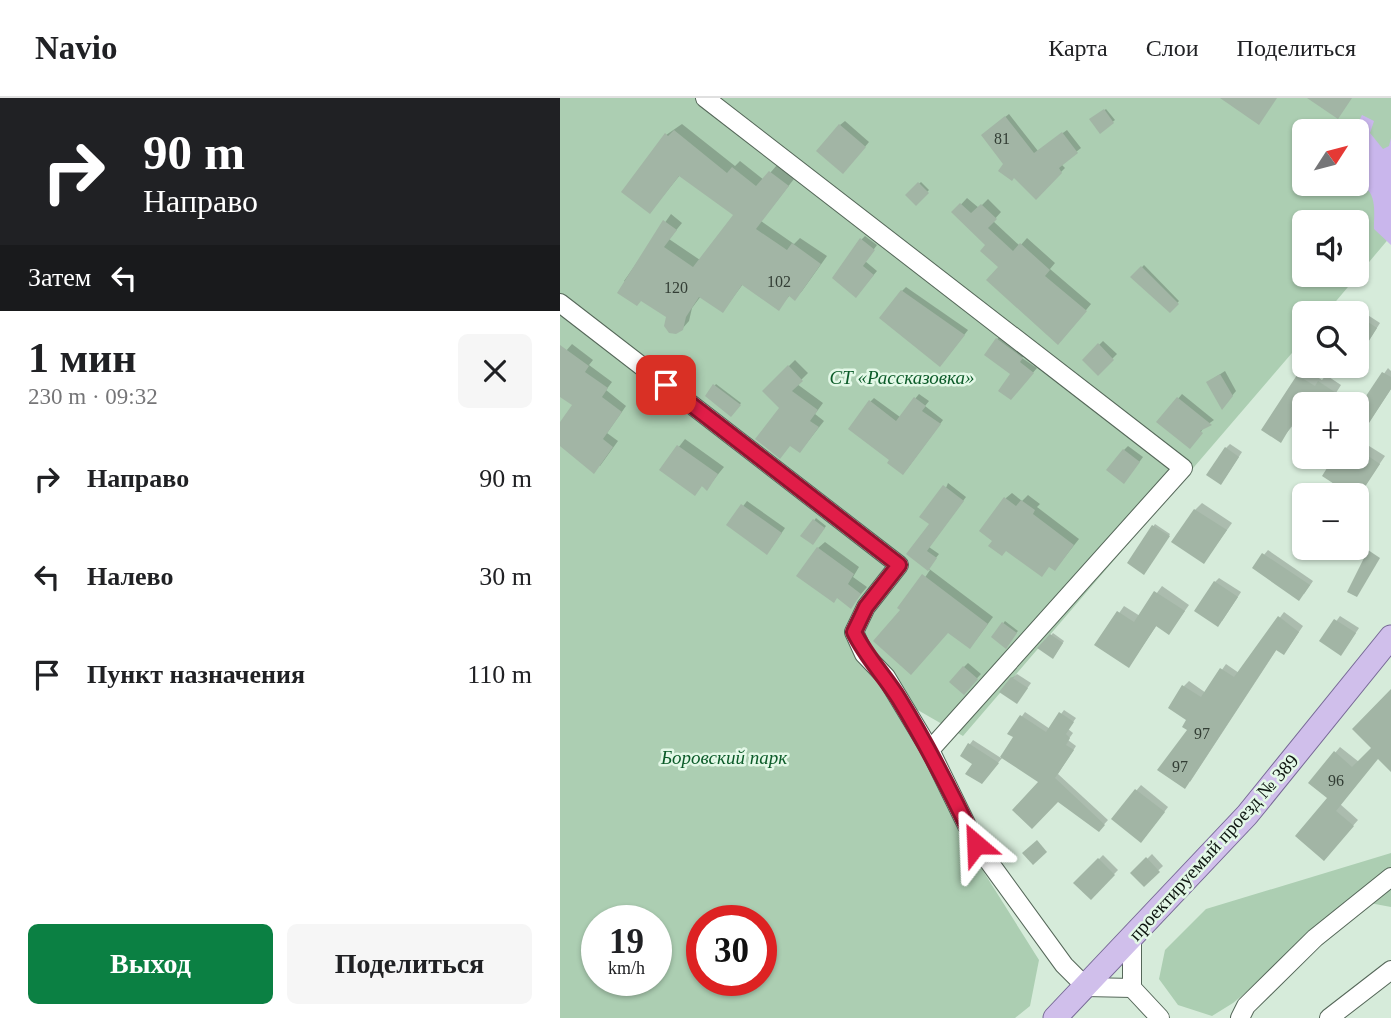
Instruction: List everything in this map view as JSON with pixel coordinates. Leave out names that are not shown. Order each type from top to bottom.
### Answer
[{"type":"main road","name":"проектируемый проезд № 389","points":[[1055,1018],[1247,815],[1391,637]]},
{"type":"street","points":[[705,98],[1183,468],[930,750]]},
{"type":"street","points":[[560,303],[899,565],[866,607],[854,632],[864,654],[886,677],[930,750],[976,844],[1064,965],[1086,986],[1132,988]]},
{"type":"street","points":[[1240,1018],[1246,1006],[1315,938],[1391,877]]},
{"type":"street","points":[[1132,939],[1132,988],[1160,1018]]},
{"type":"street","points":[[1329,1018],[1391,970]]},
{"type":"green space","name":"СТ «Рассказовка»","points":[[560,98],[1391,98],[1391,236],[1369,262],[1369,210],[1292,210],[1292,287],[1348,287],[1336,301],[1292,301],[1292,353],[963,736],[888,693],[909,723],[968,847],[1039,960],[1030,1006],[1015,1018],[560,1018]]},
{"type":"green space","points":[[1391,853],[1391,907],[1359,901],[1233,1003],[1212,1016],[1178,1005],[1159,979],[1165,950],[1206,909]]},
{"type":"shaded area","points":[[1362,115],[1374,121],[1370,133],[1383,149],[1389,146],[1391,138],[1391,245],[1374,229],[1374,208],[1369,192],[1369,119],[1360,119]]},
{"type":"building","points":[[1220,98],[1277,98],[1259,125]]},
{"type":"building","points":[[1307,98],[1352,98],[1338,119]]},
{"type":"building","points":[[1104,109],[1114,123],[1100,134],[1089,119]]},
{"type":"building","points":[[1005,116],[1034,153],[1062,132],[1078,153],[1059,168],[1062,173],[1036,200],[1014,178],[1012,181],[998,171],[1003,164],[981,135]]},
{"type":"building","points":[[839,124],[866,147],[843,174],[816,151]]},
{"type":"building","points":[[674,130],[727,173],[732,167],[756,186],[769,171],[789,186],[756,229],[787,250],[792,243],[821,264],[795,301],[789,296],[779,311],[742,285],[723,313],[699,297],[686,317],[683,330],[676,334],[669,333],[664,326],[666,317],[641,301],[637,306],[617,293],[663,220],[677,230],[664,247],[693,267],[733,215],[679,176],[650,214],[621,192],[665,133],[668,136]]},
{"type":"building","points":[[918,182],[929,193],[916,206],[905,195]]},
{"type":"building","points":[[960,203],[971,213],[981,204],[997,219],[988,228],[1013,251],[1020,243],[1050,270],[1045,276],[1087,311],[1058,345],[986,280],[998,267],[980,251],[985,245],[951,212]]},
{"type":"building","points":[[860,238],[875,250],[863,266],[874,275],[856,298],[832,278]]},
{"type":"building","points":[[1141,266],[1179,304],[1170,313],[1130,277]]},
{"type":"building","points":[[901,290],[965,335],[940,367],[879,318]]},
{"type":"building","points":[[1369,323],[1377,328],[1369,341]]},
{"type":"building","points":[[996,338],[1023,358],[1020,362],[1034,373],[1011,400],[998,391],[1010,374],[984,355]]},
{"type":"building","points":[[1098,343],[1114,360],[1098,376],[1082,360]]},
{"type":"building","points":[[560,345],[589,366],[585,372],[608,388],[602,397],[622,412],[603,439],[613,447],[594,474],[560,446],[560,422],[572,405],[560,397]]},
{"type":"building","points":[[788,365],[803,381],[792,391],[818,410],[810,421],[819,427],[800,453],[790,446],[780,459],[755,439],[779,408],[762,391]]},
{"type":"building","points":[[1382,372],[1391,377],[1391,389],[1369,423],[1369,392]]},
{"type":"building","points":[[1220,374],[1233,396],[1222,410],[1206,382]]},
{"type":"building","points":[[1295,378],[1302,378],[1315,386],[1318,381],[1334,392],[1292,392],[1292,424],[1281,443],[1261,430]]},
{"type":"building","points":[[713,384],[741,405],[731,417],[705,396]]},
{"type":"building","points":[[914,397],[926,406],[922,411],[941,424],[903,475],[887,463],[889,460],[848,429],[869,400],[896,421]]},
{"type":"building","points":[[1177,397],[1212,425],[1200,431],[1203,433],[1190,449],[1156,422]]},
{"type":"building","points":[[677,445],[718,474],[707,491],[702,486],[695,496],[659,470]]},
{"type":"building","points":[[1225,447],[1239,457],[1221,485],[1206,475]]},
{"type":"building","points":[[1123,449],[1140,462],[1124,484],[1106,470]]},
{"type":"building","points":[[1369,457],[1380,464],[1368,483],[1333,483],[1322,476],[1326,469],[1369,469]]},
{"type":"building","points":[[943,485],[964,501],[927,551],[937,558],[928,571],[906,554],[929,524],[919,517]]},
{"type":"building","points":[[1004,497],[1016,506],[1021,500],[1035,510],[1033,514],[1074,545],[1055,571],[1049,567],[1042,577],[1006,551],[1002,556],[988,546],[992,541],[979,531]]},
{"type":"building","points":[[741,504],[782,533],[767,555],[726,525]]},
{"type":"building","points":[[1194,509],[1227,530],[1204,564],[1171,542]]},
{"type":"building","points":[[813,519],[825,528],[813,545],[800,536]]},
{"type":"building","points":[[1152,525],[1170,536],[1144,575],[1127,563]]},
{"type":"building","points":[[817,547],[854,574],[848,584],[861,594],[851,609],[837,598],[834,603],[796,576]]},
{"type":"building","points":[[1369,551],[1380,558],[1357,597],[1347,592],[1363,560],[1369,560]]},
{"type":"building","points":[[1262,553],[1310,585],[1299,601],[1252,568]]},
{"type":"building","points":[[922,574],[988,624],[970,649],[948,633],[911,675],[873,641],[900,610],[897,608]]},
{"type":"building","points":[[1214,581],[1238,597],[1218,627],[1194,611]]},
{"type":"building","points":[[1154,591],[1185,611],[1169,635],[1156,626],[1129,668],[1094,645],[1117,611],[1134,622]]},
{"type":"building","points":[[1278,616],[1299,632],[1284,655],[1276,650],[1185,789],[1157,770],[1187,730],[1182,727],[1186,720],[1168,708],[1182,685],[1201,697],[1220,668],[1234,677]]},
{"type":"building","points":[[1334,619],[1356,633],[1341,656],[1319,641]]},
{"type":"building","points":[[1002,622],[1017,633],[1006,649],[991,637]]},
{"type":"building","points":[[1050,634],[1063,643],[1053,659],[1037,648]]},
{"type":"building","points":[[963,666],[978,679],[964,695],[949,682]]},
{"type":"building","points":[[1011,677],[1028,688],[1017,704],[999,692]]},
{"type":"building","points":[[1391,689],[1391,772],[1378,759],[1336,811],[1354,826],[1324,861],[1295,836],[1327,798],[1308,783],[1334,751],[1352,767],[1371,748],[1352,729]]},
{"type":"building","points":[[1059,712],[1074,722],[1066,734],[1070,738],[1066,745],[1074,750],[1055,778],[1105,825],[1099,832],[1058,802],[1032,829],[1012,810],[1038,782],[1000,757],[1013,737],[1007,734],[1020,715],[1046,732]]},
{"type":"building","points":[[968,743],[999,763],[982,784],[965,774],[972,764],[960,756]]},
{"type":"building","points":[[1135,789],[1165,812],[1141,843],[1111,819]]},
{"type":"building","points":[[1037,840],[1047,852],[1033,865],[1022,853]]},
{"type":"building","points":[[1146,857],[1160,872],[1144,887],[1130,873]]},
{"type":"building","points":[[1098,858],[1115,875],[1091,900],[1073,883]]},
{"type":"route","points":[[666,385],[899,565],[866,607],[854,632],[864,654],[886,677],[930,750],[976,844]]},
{"type":"park label","name":"Боровский парк","points":[[724,757]]}]
